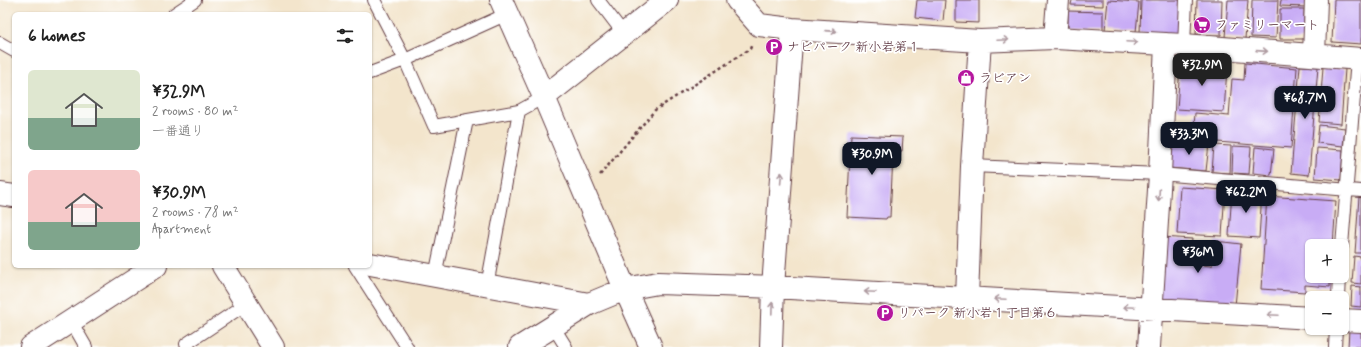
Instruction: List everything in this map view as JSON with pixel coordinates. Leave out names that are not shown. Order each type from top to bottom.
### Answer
[{"type":"street","points":[[544,97],[667,0]]},
{"type":"street","points":[[737,0],[759,25],[792,29],[980,42],[1055,38],[1175,44],[1359,59]]},
{"type":"street","points":[[1055,38],[1058,0]]},
{"type":"street","points":[[1314,55],[1316,0]]},
{"type":"street","points":[[504,7],[651,347]]},
{"type":"street","points":[[771,347],[773,287],[792,29]]},
{"type":"street","points":[[967,298],[972,166],[980,42]]},
{"type":"street","points":[[1149,347],[1160,174],[1175,44]]},
{"type":"street","points":[[0,194],[12,196]]},
{"type":"street","points":[[372,264],[589,304]]},
{"type":"street","points":[[31,347],[153,268]]},
{"type":"street","points":[[224,268],[273,347]]},
{"type":"street","points":[[520,347],[589,304],[625,289],[658,283],[773,287],[1305,318]]},
{"type":"street","points":[[1349,320],[1361,321]]},
{"type":"lane","points":[[177,12],[195,0]]},
{"type":"lane","points":[[374,0],[405,60],[434,126],[519,111],[544,97]]},
{"type":"lane","points":[[598,0],[624,34]]},
{"type":"lane","points":[[1175,44],[1186,0]]},
{"type":"lane","points":[[372,72],[405,60],[504,7]]},
{"type":"lane","points":[[0,43],[12,50]]},
{"type":"lane","points":[[1342,239],[1359,59]]},
{"type":"lane","points":[[487,286],[519,111]]},
{"type":"lane","points":[[435,276],[467,120]]},
{"type":"lane","points":[[972,166],[1160,174],[1361,191]]},
{"type":"lane","points":[[356,268],[407,347]]},
{"type":"lane","points":[[188,347],[186,344],[246,304]]},
{"type":"lane","points":[[71,321],[86,347]]},
{"type":"lane","points":[[553,326],[566,347]]},
{"type":"lane","points":[[1335,347],[1336,335]]},
{"type":"path","points":[[584,193],[655,110],[750,49],[759,25]]},
{"type":"building","points":[[917,0],[945,0],[943,21],[915,18]]},
{"type":"building","points":[[956,0],[979,0],[979,23],[956,22]]},
{"type":"building","points":[[1072,0],[1103,0],[1103,6],[1071,5]]},
{"type":"building","points":[[1108,0],[1139,2],[1136,32],[1105,30]]},
{"type":"building","points":[[1141,0],[1183,0],[1182,35],[1140,33]]},
{"type":"building","points":[[1197,0],[1222,0],[1221,35],[1196,34]]},
{"type":"building","points":[[1228,0],[1248,0],[1245,39],[1225,37]]},
{"type":"building","points":[[1252,0],[1278,0],[1276,38],[1251,37]]},
{"type":"building","points":[[1281,0],[1307,0],[1306,7],[1280,6]]},
{"type":"building","points":[[1334,0],[1361,0],[1361,44],[1332,42]]},
{"type":"building","points":[[1280,9],[1304,9],[1304,39],[1280,39]]},
{"type":"building","points":[[1068,11],[1103,12],[1103,31],[1068,31]]},
{"type":"building","points":[[1196,61],[1213,61],[1215,67],[1227,68],[1224,112],[1177,109],[1180,66],[1192,67]]},
{"type":"building","points":[[1245,63],[1297,68],[1291,148],[1193,140],[1195,113],[1229,116],[1232,79],[1244,80]]},
{"type":"building","points":[[1300,66],[1318,67],[1309,175],[1291,173]]},
{"type":"building","points":[[1323,67],[1345,69],[1341,124],[1319,122]]},
{"type":"building","points":[[1319,125],[1345,128],[1343,146],[1317,143]]},
{"type":"building","points":[[851,135],[903,137],[900,156],[893,156],[890,217],[887,217],[886,219],[847,217]]},
{"type":"building","points":[[1172,140],[1209,144],[1206,171],[1169,168]]},
{"type":"building","points":[[1214,145],[1231,146],[1230,173],[1212,172]]},
{"type":"building","points":[[1233,146],[1251,147],[1249,174],[1232,173]]},
{"type":"building","points":[[1255,147],[1274,149],[1271,175],[1253,173]]},
{"type":"building","points":[[1317,148],[1343,150],[1341,180],[1315,178]]},
{"type":"building","points":[[1180,187],[1225,190],[1222,236],[1177,234]]},
{"type":"building","points":[[1232,190],[1262,192],[1259,238],[1229,236]]},
{"type":"building","points":[[1267,196],[1336,201],[1333,239],[1305,239],[1305,283],[1330,283],[1330,287],[1305,285],[1305,292],[1261,289]]},
{"type":"building","points":[[1359,197],[1361,197],[1361,253],[1355,253]]},
{"type":"building","points":[[1162,237],[1192,239],[1190,264],[1212,266],[1215,241],[1241,244],[1235,306],[1157,299]]},
{"type":"building","points":[[1354,256],[1361,257],[1361,284],[1352,283]]},
{"type":"building","points":[[1352,286],[1361,287],[1361,307],[1351,306]]},
{"type":"building","points":[[1349,330],[1361,330],[1361,347],[1348,347]]},
{"type":"place","name":"ファミリーマート","points":[[1202,25]]},
{"type":"place","name":"ナビパーク 新小岩第１","points":[[774,47]]},
{"type":"place","name":"ラビアン","points":[[966,78]]},
{"type":"place","name":"リパーク 新小岩１丁目第６","points":[[885,313]]}]
